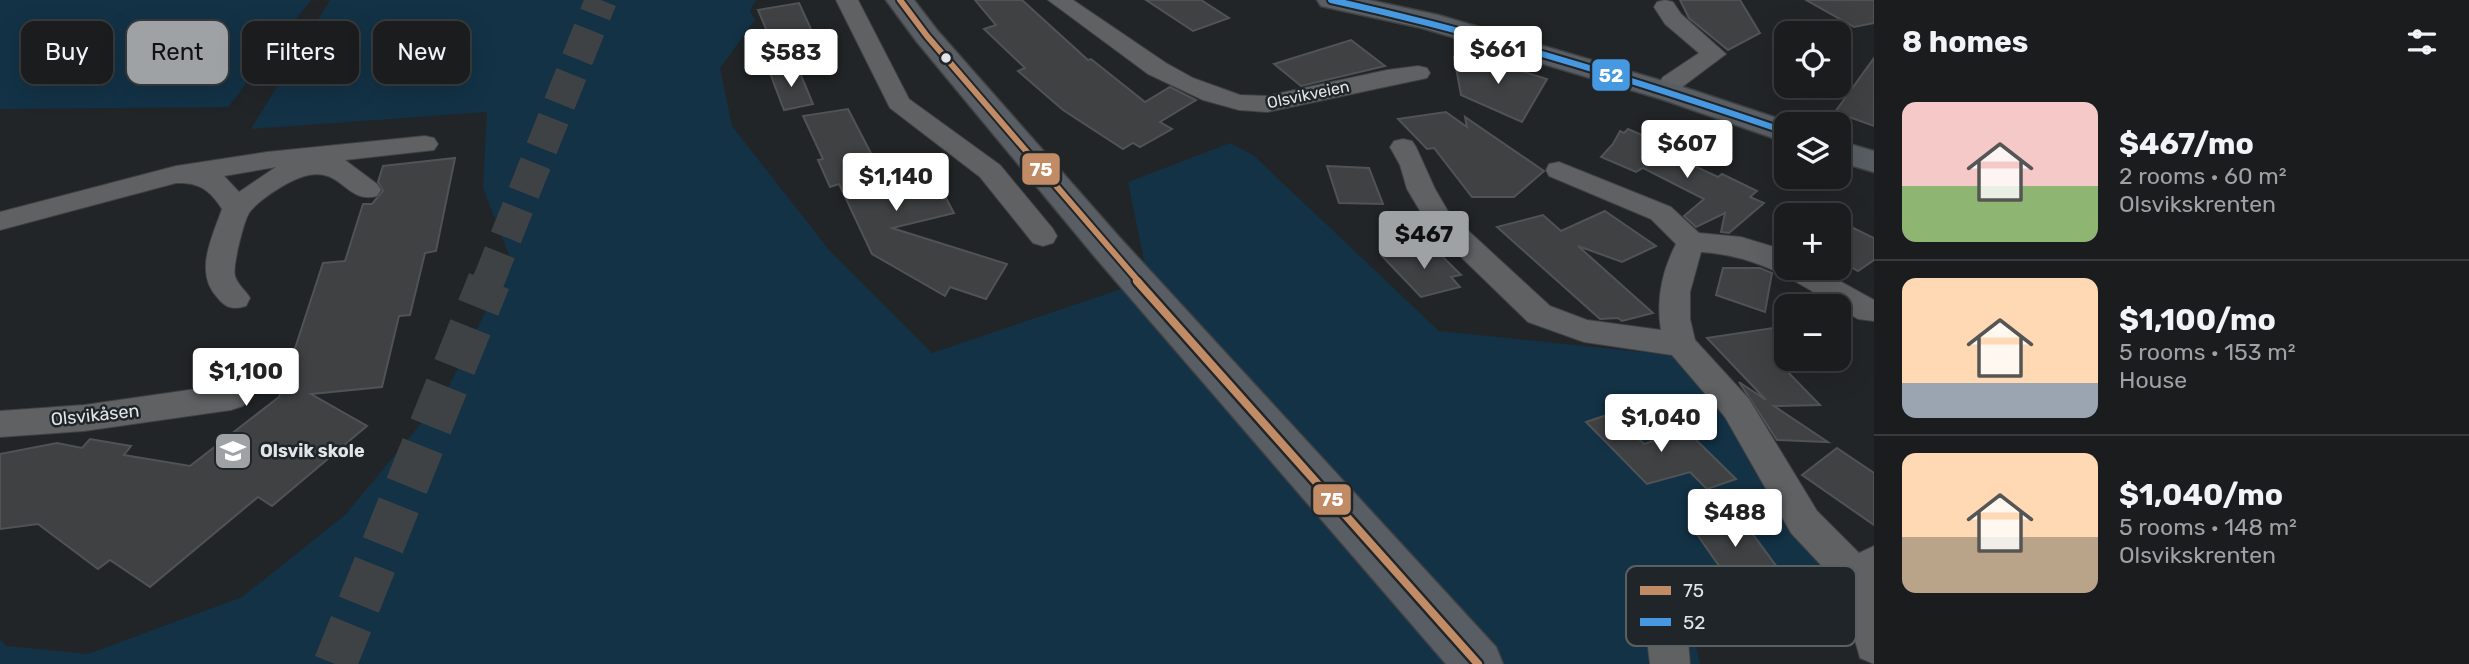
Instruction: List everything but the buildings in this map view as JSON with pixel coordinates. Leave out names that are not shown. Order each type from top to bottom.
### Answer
[{"type":"main road","points":[[900,0],[927,36],[1108,248],[1478,664]]},
{"type":"main road","points":[[1346,1],[1428,21],[1666,92],[1774,128]]},
{"type":"main road","points":[[1851,155],[1874,162]]},
{"type":"street","points":[[847,0],[899,103],[990,171],[1042,236]]},
{"type":"street","name":"Olsvikveien","points":[[1059,0],[1176,79],[1226,101],[1246,105],[1267,104],[1387,77],[1418,73]]},
{"type":"street","points":[[1665,7],[1673,19],[1714,54],[1672,82],[1666,92]]},
{"type":"street","points":[[0,220],[193,173],[267,160],[425,145]]},
{"type":"street","points":[[1403,147],[1413,165],[1421,190],[1438,219],[1539,314],[1584,331],[1681,345]]},
{"type":"street","points":[[235,298],[220,282],[219,267],[236,209],[272,180],[300,166],[334,164],[361,185],[390,148]]},
{"type":"street","points":[[1559,170],[1661,213],[1692,242],[1716,243],[1761,252],[1774,258]]},
{"type":"street","points":[[193,173],[202,174],[225,191],[236,209]]},
{"type":"street","points":[[1692,242],[1681,260],[1675,288],[1676,334],[1681,345],[1737,408],[1804,522],[1867,571],[1874,645]]},
{"type":"street","points":[[1814,280],[1869,311]]},
{"type":"street","name":"Olsvikåsen","points":[[0,424],[84,418],[231,397]]},
{"type":"street","points":[[1669,646],[1670,664]]},
{"type":"shaded area","points":[[0,0],[311,0],[295,21],[242,21],[242,84],[246,84],[228,107],[0,109]]},
{"type":"shaded area","points":[[330,0],[756,0],[750,11],[755,20],[720,68],[732,126],[829,250],[932,353],[1148,280],[1128,182],[1230,143],[1253,155],[1439,331],[1690,357],[1832,566],[1626,566],[1626,646],[1696,646],[1700,664],[0,664],[0,639],[6,646],[88,654],[242,597],[345,515],[444,396],[511,260],[483,188],[487,112],[251,129],[279,84],[359,84],[359,21],[317,21]]},
{"type":"tunnel","points":[[488,282],[601,0]]},
{"type":"tunnel","points":[[335,664],[489,281]]},
{"type":"transit line","name":"75","points":[[900,0],[927,36],[1108,248],[1478,664]]},
{"type":"transit line","name":"52","points":[[1331,0],[1428,21],[1672,93],[1774,128]]},
{"type":"place","name":"Olsvik skole","points":[[233,451]]}]
